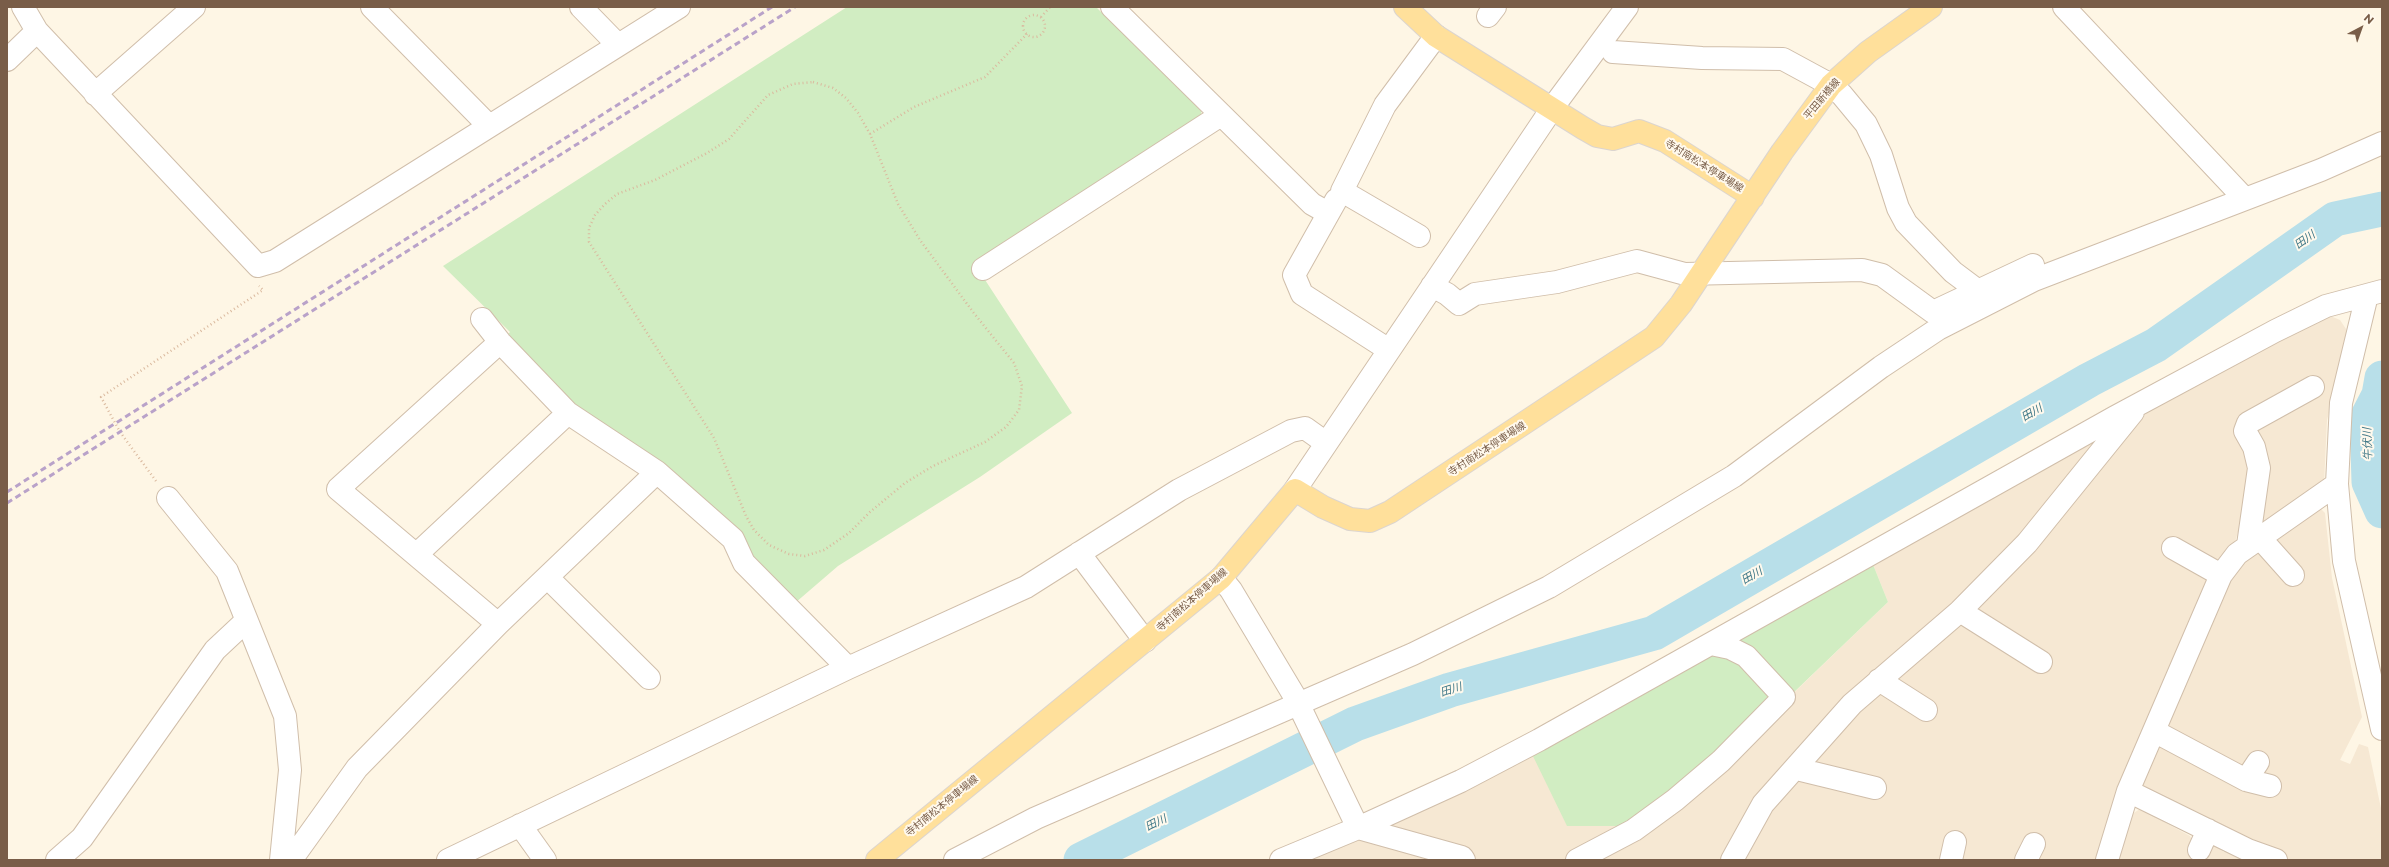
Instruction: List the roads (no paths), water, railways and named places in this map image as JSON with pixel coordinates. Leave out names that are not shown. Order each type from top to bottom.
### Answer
[{"type":"main road","name":"寺村南松本停車場線","points":[[876,860],[1221,578],[1295,490],[1323,507],[1350,519],[1370,521],[1390,512],[1654,337],[1681,304],[1753,197],[1665,141],[1639,131],[1613,139],[1597,136],[1553,107],[1436,36],[1405,7]]},
{"type":"main road","name":"平田新橋線","points":[[1753,197],[1782,152],[1831,85],[1868,52],[1931,7]]},
{"type":"street","points":[[23,7],[37,31],[258,266],[275,261],[679,7]]},
{"type":"street","points":[[95,94],[194,7]]},
{"type":"street","points":[[372,7],[489,126]]},
{"type":"street","points":[[580,7],[618,45]]},
{"type":"street","points":[[1112,7],[1312,204],[1328,213]]},
{"type":"street","points":[[1295,490],[1553,107],[1627,7]]},
{"type":"street","points":[[2064,7],[2245,199]]},
{"type":"street","points":[[7,60],[37,31]]},
{"type":"street","points":[[1389,350],[1302,294],[1294,275],[1328,213],[1342,191],[1385,105],[1436,36]]},
{"type":"street","points":[[1613,52],[1702,58],[1783,59],[1831,85],[1842,95],[1866,124],[1881,155],[1898,208],[1906,223],[1953,272],[1976,290]]},
{"type":"street","points":[[983,269],[1221,115]]},
{"type":"street","points":[[955,860],[1036,818],[1299,708],[1549,587],[1734,476],[1881,367],[1938,328],[2050,273],[2321,170],[2382,143]]},
{"type":"street","points":[[1342,191],[1419,236]]},
{"type":"street","points":[[1432,286],[1447,294],[1459,304],[1475,294],[1557,282],[1637,262],[1685,274],[1701,275],[1862,270],[1882,275],[1933,312],[1976,290],[2032,265],[2044,267],[2050,273]]},
{"type":"street","points":[[1281,860],[1461,781],[1711,644],[2139,404],[2275,331],[2326,306],[2375,293]]},
{"type":"street","points":[[2375,293],[2341,403],[2336,484],[2344,561],[2382,729]]},
{"type":"street","points":[[482,319],[500,342],[568,413],[657,472],[733,539],[744,562],[848,668]]},
{"type":"street","points":[[498,624],[417,554],[338,489],[500,342]]},
{"type":"street","points":[[2254,541],[2259,468],[2254,447],[2245,431],[2248,423],[2313,387]]},
{"type":"street","points":[[1732,860],[1763,804],[1797,769],[1852,704],[1960,611],[2027,542],[2139,404]]},
{"type":"street","points":[[417,554],[568,413]]},
{"type":"street","points":[[448,860],[848,668],[1026,587],[1179,490],[1291,431],[1305,428],[1326,443]]},
{"type":"street","points":[[291,860],[357,768],[498,624],[548,578],[657,472]]},
{"type":"street","points":[[2107,860],[2128,791],[2221,575],[2236,554],[2336,484]]},
{"type":"street","points":[[168,498],[227,571],[285,716],[290,770],[281,860]]},
{"type":"street","points":[[2254,541],[2293,575]]},
{"type":"street","points":[[2173,548],[2221,575]]},
{"type":"street","points":[[1079,553],[1145,641]]},
{"type":"street","points":[[548,578],[649,678]]},
{"type":"street","points":[[1221,578],[1239,604],[1295,697],[1356,826],[1462,857],[1464,860]]},
{"type":"street","points":[[1960,611],[2041,662]]},
{"type":"street","points":[[57,860],[82,838],[214,650],[246,621]]},
{"type":"street","points":[[1577,860],[1634,830],[1675,800],[1721,761],[1784,697],[1746,656],[1730,648],[1711,644]]},
{"type":"street","points":[[1879,680],[1926,710]]},
{"type":"street","points":[[2154,731],[2246,780],[2270,786]]},
{"type":"street","points":[[2246,780],[2258,762]]},
{"type":"street","points":[[1797,769],[1875,788]]},
{"type":"street","points":[[2128,791],[2248,850],[2276,860]]},
{"type":"street","points":[[520,825],[545,860]]},
{"type":"street","points":[[2198,850],[2208,830]]},
{"type":"waterway","name":"田川","points":[[1081,860],[1355,724],[1450,690],[1654,633],[2089,380],[2156,345],[2335,219],[2382,209]]},
{"type":"waterway","name":"牛伏川","points":[[2382,378],[2379,395],[2367,418],[2369,482],[2382,511]]},
{"type":"railway","points":[[7,492],[772,7]]},
{"type":"railway","points":[[7,503],[795,7]]}]
